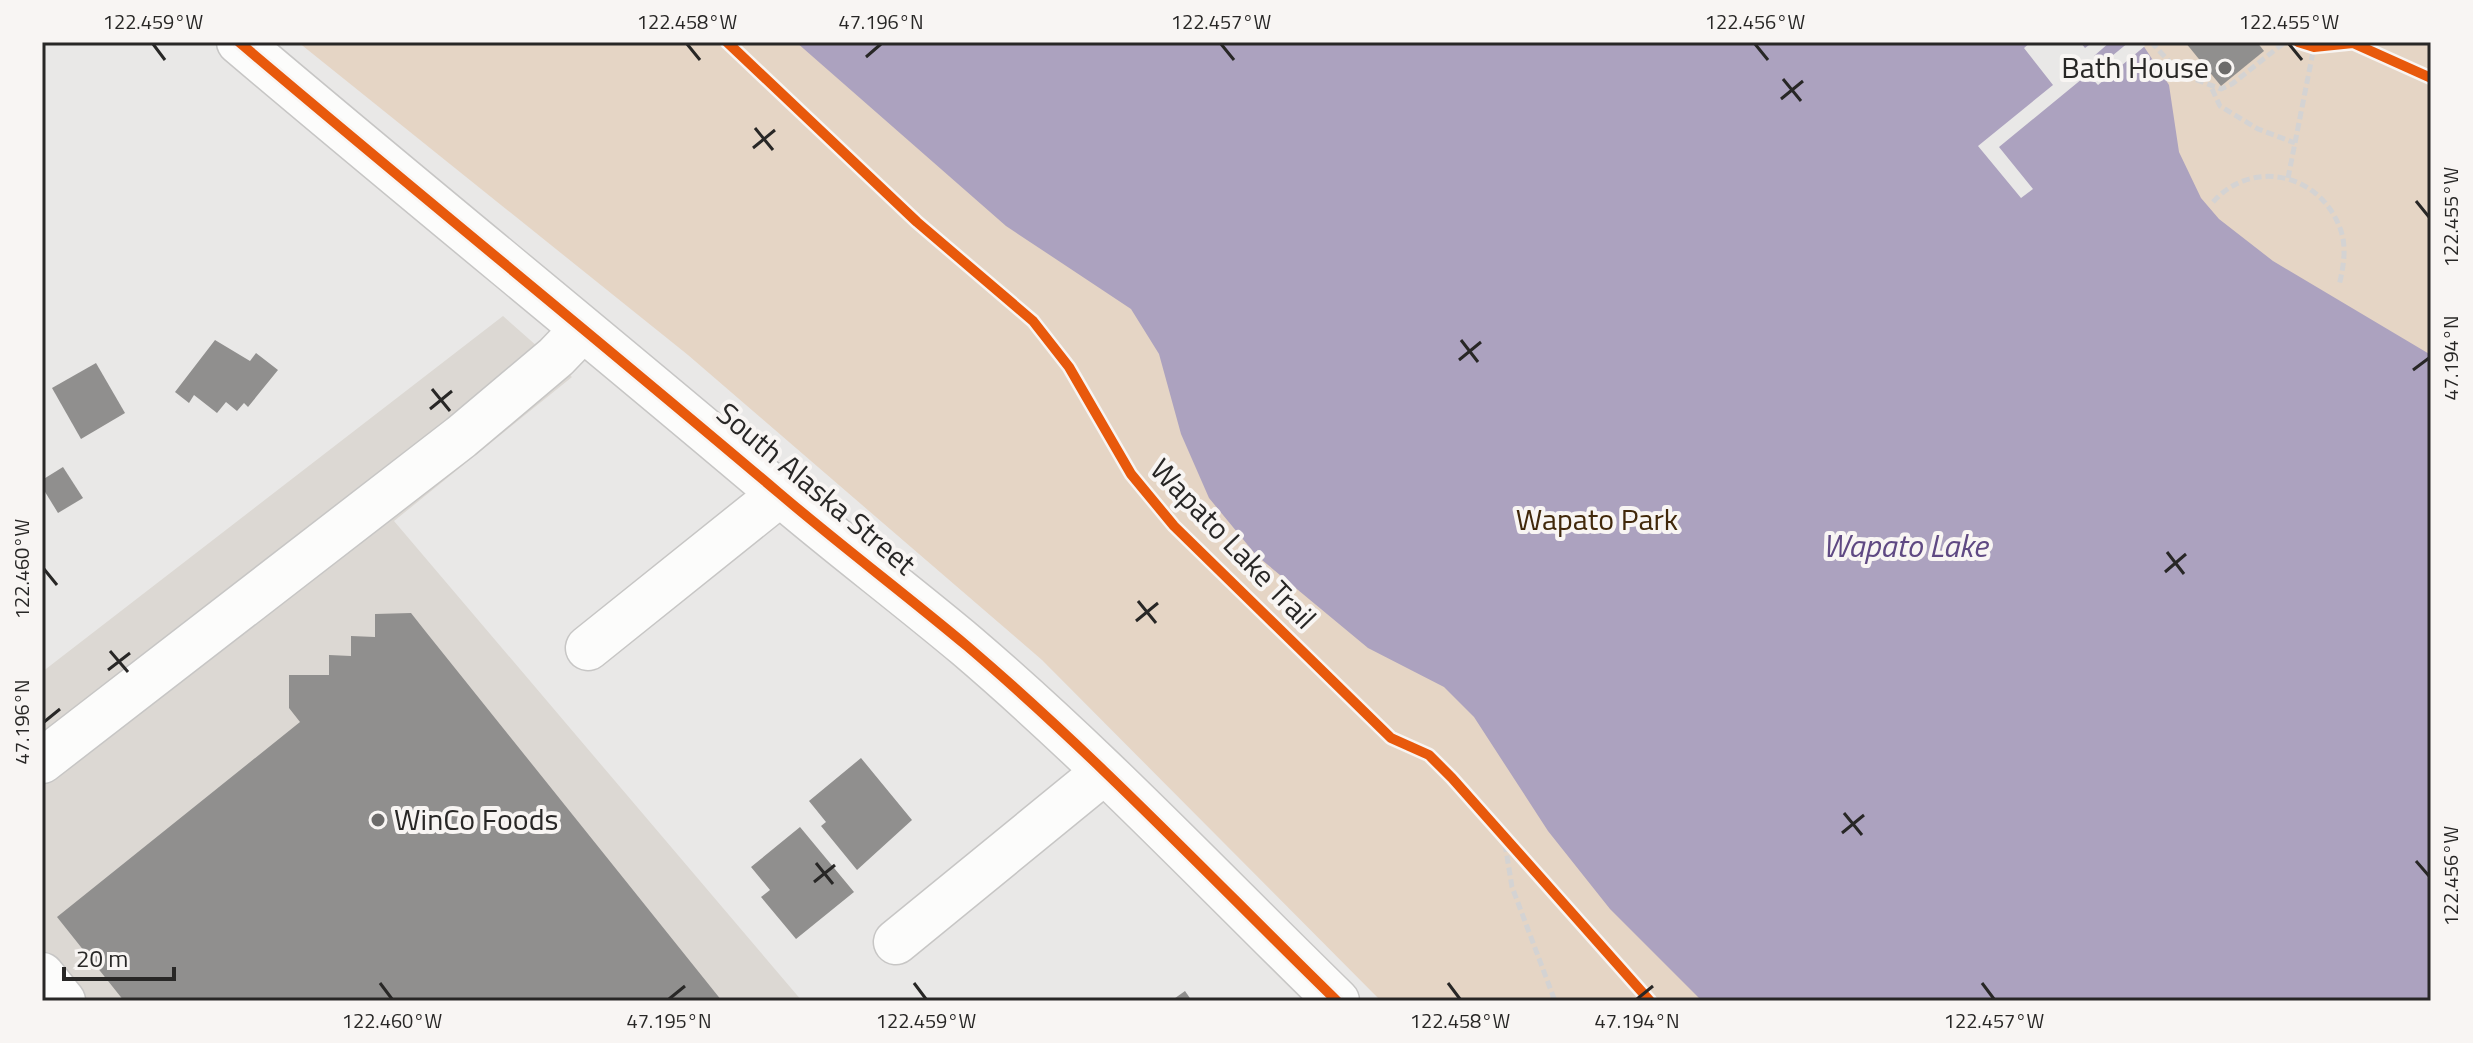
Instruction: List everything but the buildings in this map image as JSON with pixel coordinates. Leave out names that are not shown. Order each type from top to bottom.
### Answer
[{"type":"street","name":"South Alaska Street","points":[[239,42],[581,331],[692,417],[780,494],[968,647],[1104,772],[1337,1001]]},
{"type":"street","points":[[42,761],[427,464],[556,357],[581,331]]},
{"type":"street","points":[[588,648],[780,494]]},
{"type":"street","points":[[896,942],[1104,772]]},
{"type":"street","points":[[42,975],[63,1001]]},
{"type":"path","points":[[2151,42],[2181,74],[2212,88],[2232,84],[2285,42]]},
{"type":"path","points":[[2298,42],[2314,47],[2348,42],[2431,78]]},
{"type":"path","points":[[2288,178],[2314,47]]},
{"type":"path","points":[[2212,88],[2220,106],[2258,129],[2295,143]]},
{"type":"path","points":[[2213,202],[2241,180],[2270,175],[2288,178],[2317,196],[2338,224],[2344,250],[2339,286]]},
{"type":"path","points":[[1502,831],[1512,887],[1555,1001]]},
{"type":"shaded area","points":[[503,316],[572,377],[394,521],[802,1001],[42,1001],[42,672]]},
{"type":"green space","name":"Wapato Lake","points":[[298,42],[2431,42],[2431,1001],[1381,1001],[1042,660],[688,355]]},
{"type":"water","name":"Wapato Lake","points":[[796,42],[2141,42],[2169,85],[2179,152],[2201,198],[2219,219],[2273,261],[2431,355],[2431,1001],[1702,1001],[1610,909],[1548,831],[1474,717],[1444,687],[1368,648],[1256,555],[1209,498],[1181,434],[1159,354],[1131,309],[1006,226]]},
{"type":"pier","points":[[2031,42],[2080,42],[2085,48],[2093,42],[2110,42],[2094,56],[2101,65],[2129,42],[2141,42],[2145,46],[2098,85],[2088,74],[1999,147],[2033,189],[2021,198],[1978,146],[2053,85],[2024,48]]},
{"type":"cycle path","points":[[239,42],[967,646],[1109,776],[1337,1001]]},
{"type":"cycle path","name":"Wapato Lake Trail","points":[[727,42],[917,222],[1033,321],[1069,367],[1131,474],[1174,526],[1391,738],[1429,755],[1650,1001]]},
{"type":"cycle path","points":[[2298,42],[2314,47],[2353,43],[2431,78]]},
{"type":"place","name":"Bath House","points":[[2225,68]]},
{"type":"place","name":"WinCo Foods","points":[[378,820]]},
{"type":"park label","name":"Wapato Park","points":[[1597,520]]}]
